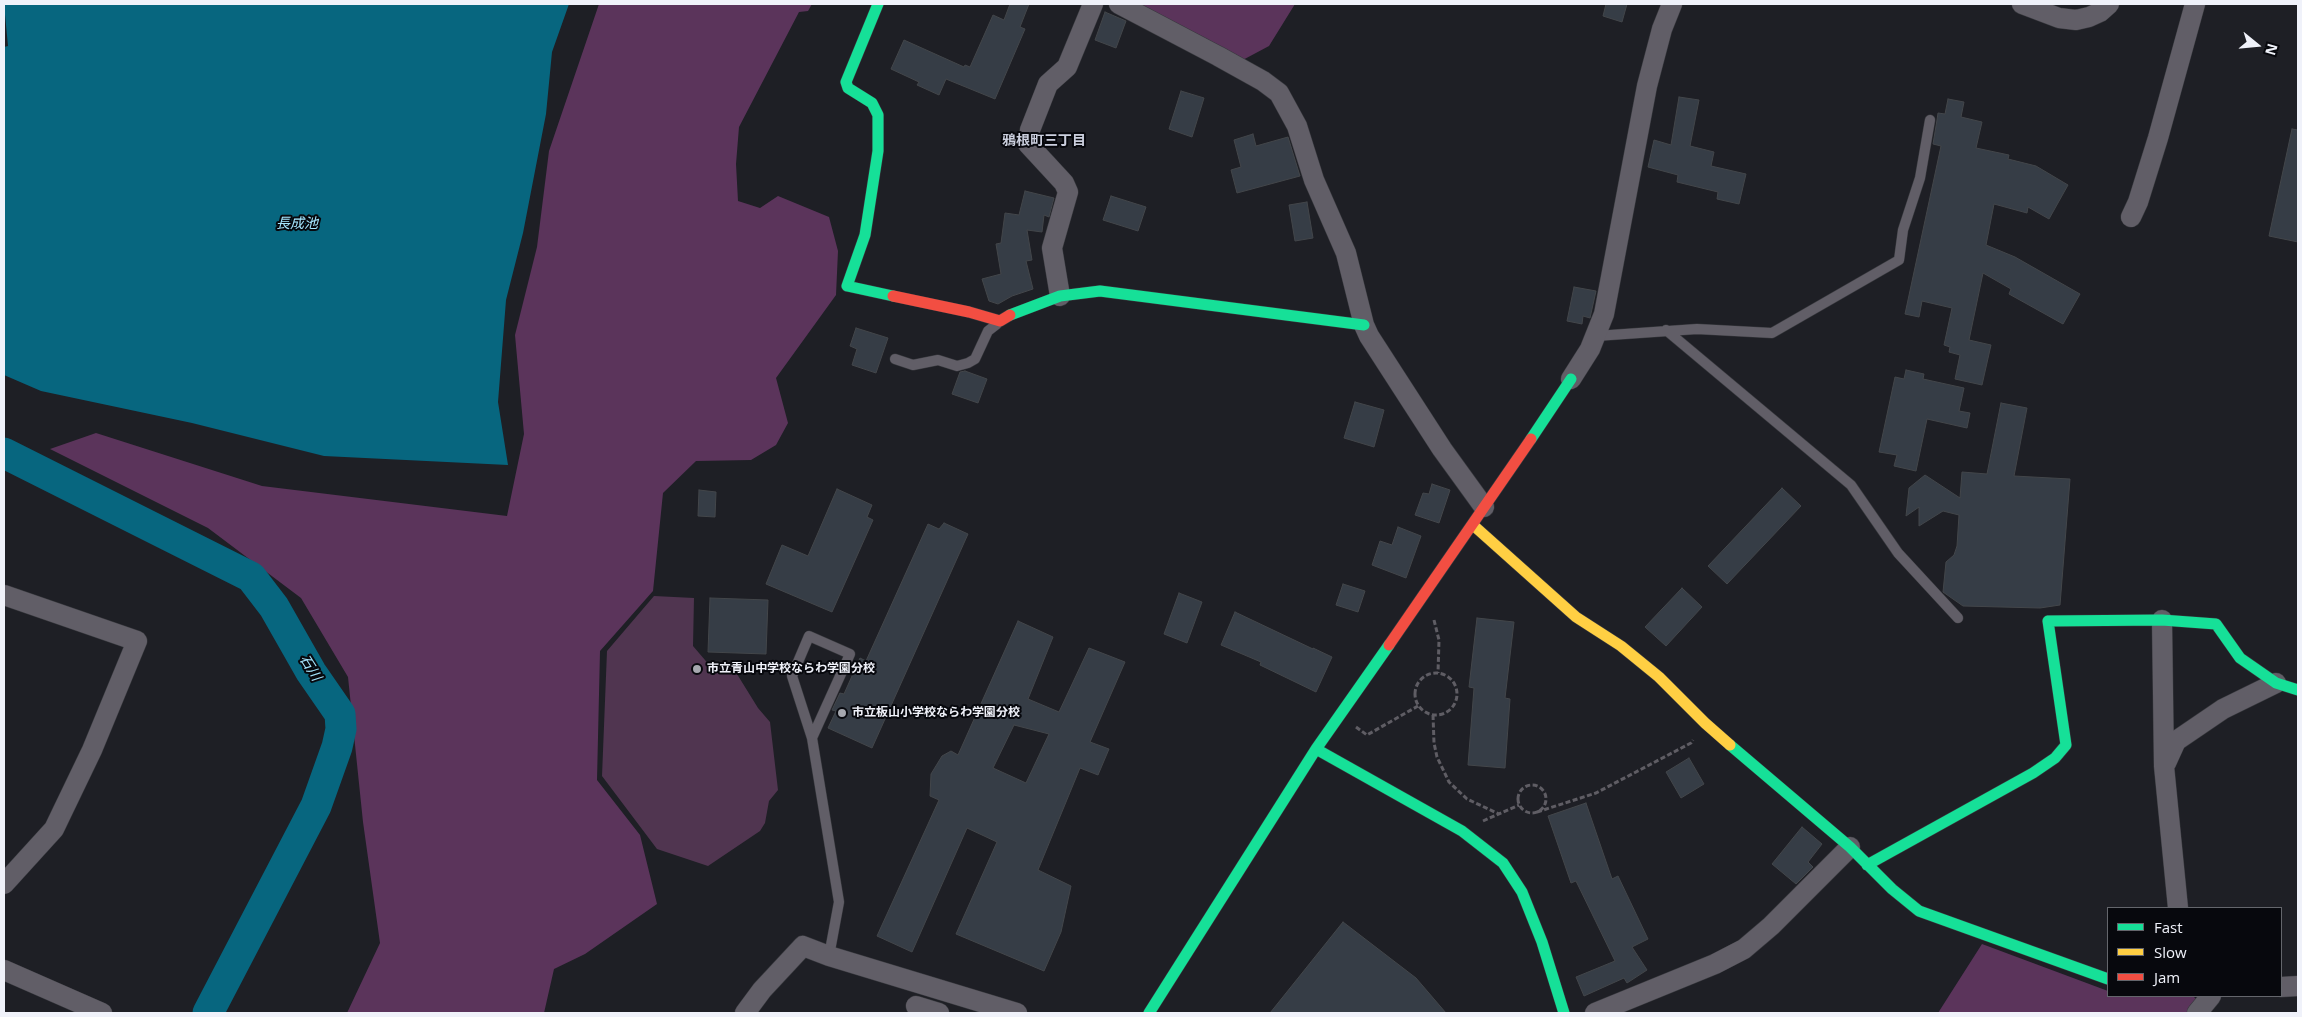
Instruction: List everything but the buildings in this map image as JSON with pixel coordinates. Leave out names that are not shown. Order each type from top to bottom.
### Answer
[{"type":"street","points":[[878,4],[846,82],[848,88],[872,103],[878,115],[878,142],[869,216],[865,235],[847,286],[969,312],[1000,321],[1017,310],[1060,296],[1100,291],[1364,325]]},
{"type":"street","points":[[1060,296],[1052,248],[1068,192],[1064,183],[1028,144],[1030,130],[1048,84],[1067,67],[1093,4]]},
{"type":"street","points":[[1119,4],[1218,56],[1279,93],[1297,126],[1314,180],[1346,253],[1364,325],[1382,357],[1442,449],[1484,507]]},
{"type":"street","points":[[1149,1013],[1316,749],[1473,526],[1571,379],[1596,336],[1608,295],[1647,86],[1662,29],[1672,4]]},
{"type":"street","points":[[2022,4],[2059,18],[2076,20],[2100,12],[2109,4]]},
{"type":"street","points":[[2131,217],[2158,138],[2195,4]]},
{"type":"street","points":[[1473,526],[1576,617],[1621,646],[1659,677],[1705,723],[1850,847],[1892,889],[1919,911],[2107,979]]},
{"type":"street","points":[[4,595],[137,641],[92,750],[54,829],[4,884]]},
{"type":"street","points":[[2162,620],[2164,766],[2178,907]]},
{"type":"street","points":[[1867,865],[2033,773],[2055,758],[2066,745],[2048,621],[2162,620],[2216,624],[2240,658],[2276,683],[2298,690]]},
{"type":"street","points":[[2164,766],[2176,742],[2223,709],[2276,683]]},
{"type":"street","points":[[1316,749],[1462,830],[1503,863],[1525,901],[1542,942],[1564,1013]]},
{"type":"street","points":[[1594,1013],[1716,964],[1744,949],[1771,926],[1850,847]]},
{"type":"street","points":[[744,1013],[762,990],[804,946],[829,956],[1017,1013]]},
{"type":"street","points":[[4,970],[102,1013]]},
{"type":"street","points":[[2282,987],[2298,986]]},
{"type":"street","points":[[2197,1013],[2210,997]]},
{"type":"street","points":[[916,1006],[939,1013]]},
{"type":"lane","points":[[1596,336],[1697,329],[1772,333],[1899,260],[1903,230],[1920,178],[1930,120]]},
{"type":"lane","points":[[895,359],[913,365],[938,360],[957,366],[968,363],[975,359],[988,331],[1000,321]]},
{"type":"lane","points":[[1666,330],[1851,485],[1898,553],[1958,618]]},
{"type":"lane","points":[[812,738],[850,654],[809,636],[792,676],[812,738],[839,902],[829,956]]},
{"type":"path","points":[[1433,618],[1439,640],[1438,673]]},
{"type":"path","points":[[1438,673],[1454,682],[1458,696],[1452,710],[1445,714],[1433,715],[1423,712],[1418,706],[1416,699],[1417,685],[1428,675],[1438,673]]},
{"type":"path","points":[[1352,724],[1367,735],[1418,706]]},
{"type":"path","points":[[1433,715],[1434,743],[1437,757],[1449,782],[1467,799],[1499,814]]},
{"type":"path","points":[[1537,812],[1545,802],[1544,792],[1537,786],[1532,785],[1523,788],[1518,796],[1519,805],[1525,811],[1537,812],[1596,793],[1691,743],[1705,723]]},
{"type":"path","points":[[1480,823],[1519,805]]},
{"type":"shaded area","points":[[599,4],[812,4],[808,11],[799,12],[739,127],[736,164],[738,201],[760,208],[778,196],[829,217],[838,251],[836,295],[776,378],[788,423],[776,445],[751,460],[696,461],[663,493],[653,591],[600,651],[597,780],[640,835],[657,904],[585,954],[554,969],[544,1013],[347,1013],[380,943],[363,822],[348,677],[301,598],[208,528],[50,449],[96,433],[262,486],[507,516],[524,434],[515,335],[537,247],[549,151]]},
{"type":"shaded area","points":[[1133,4],[1295,4],[1269,46],[1239,62]]},
{"type":"shaded area","points":[[654,596],[694,598],[693,646],[711,667],[732,666],[758,708],[770,722],[778,790],[769,801],[765,823],[760,831],[708,866],[657,849],[602,776],[607,651]]},
{"type":"shaded area","points":[[1982,944],[2107,991],[2107,997],[2194,997],[2197,1000],[2190,1013],[1938,1013]]},
{"type":"water","name":"長成池","points":[[4,4],[569,4],[552,52],[546,114],[523,233],[506,300],[498,402],[508,465],[324,456],[192,423],[41,391],[4,375],[4,47],[8,46]]},
{"type":"waterway","name":"石川","points":[[4,453],[251,577],[274,607],[311,672],[340,714],[341,729],[337,747],[316,806],[208,1013]]},
{"type":"traffic: fast","points":[[878,4],[846,82],[848,88],[872,103],[878,115],[878,151],[865,235],[847,286],[893,296]]},
{"type":"traffic: fast","points":[[1010,315],[1060,296],[1100,291],[1364,325]]},
{"type":"traffic: fast","points":[[1531,439],[1571,379]]},
{"type":"traffic: fast","points":[[1867,865],[2033,773],[2055,758],[2066,745],[2048,621],[2162,620],[2216,624],[2240,658],[2276,683],[2298,690]]},
{"type":"traffic: fast","points":[[1149,1013],[1316,749],[1389,645]]},
{"type":"traffic: fast","points":[[1730,745],[1850,847],[1892,889],[1919,911],[2107,979]]},
{"type":"traffic: fast","points":[[1316,749],[1462,831],[1503,863],[1522,892],[1542,942],[1564,1013]]},
{"type":"traffic: slow","points":[[1473,525],[1576,617],[1621,646],[1659,677],[1730,745]]},
{"type":"traffic: jam","points":[[893,296],[969,312],[1000,321],[1010,315]]},
{"type":"traffic: jam","points":[[1389,645],[1531,439]]},
{"type":"place","name":"市立青山中学校ならわ学園分校","points":[[697,669]]},
{"type":"place","name":"市立板山小学校ならわ学園分校","points":[[842,713]]},
{"type":"district","name":"鴉根町三丁目","points":[[1044,141]]}]
